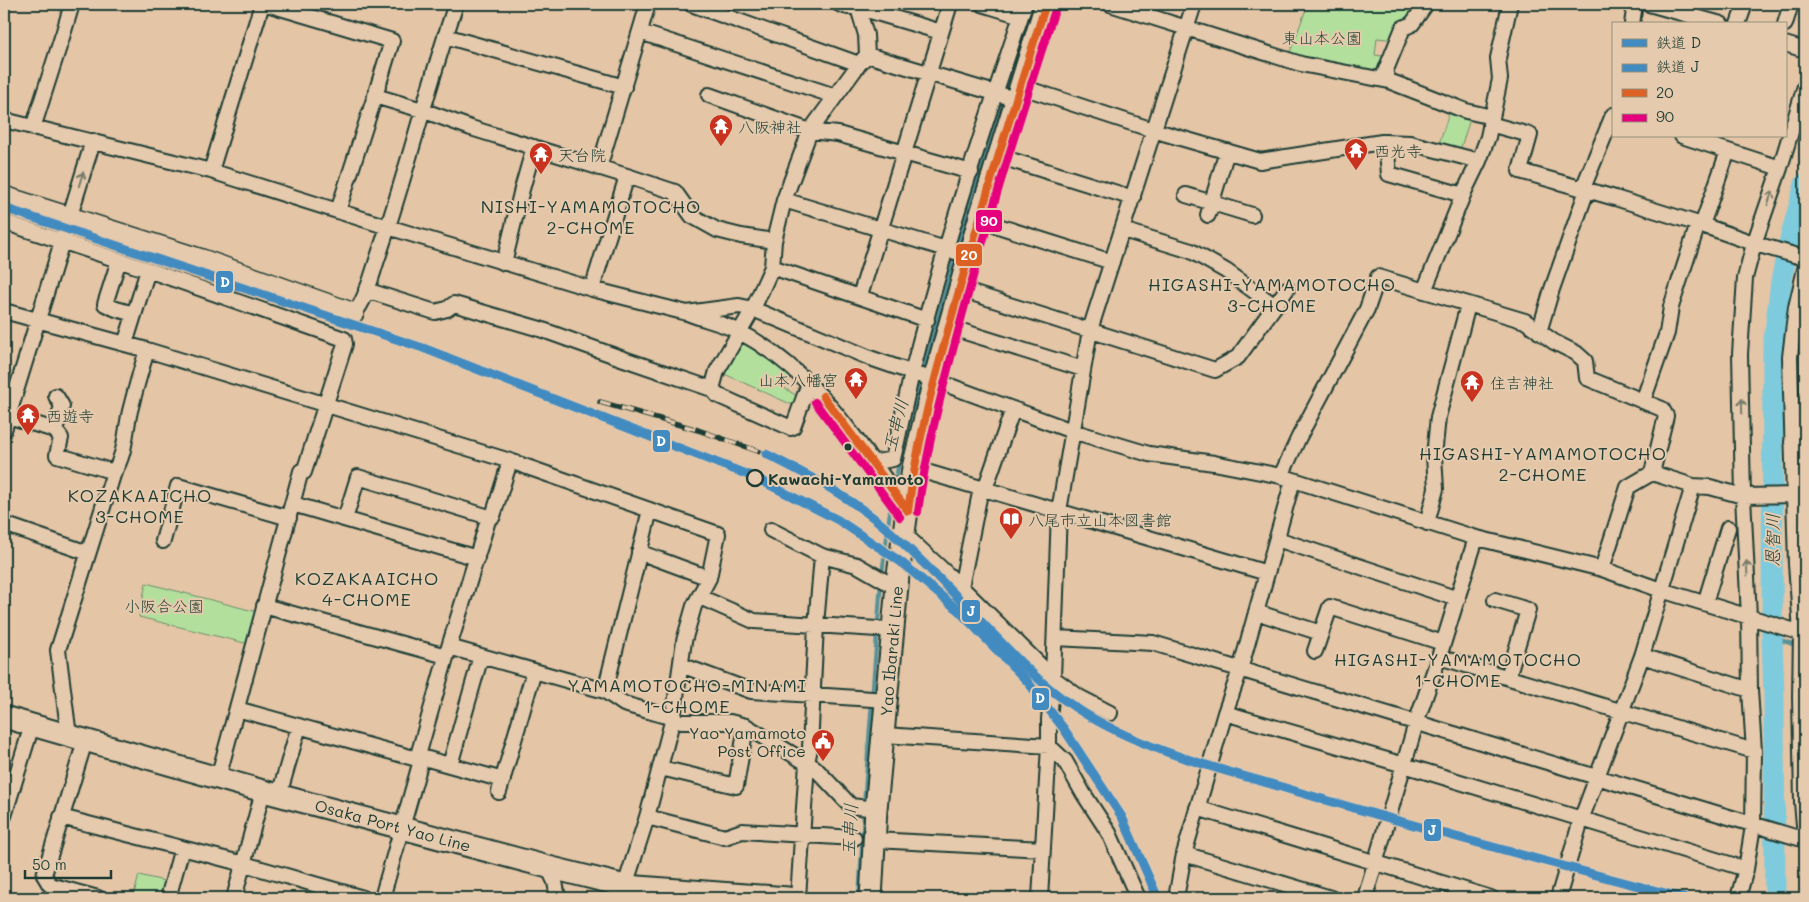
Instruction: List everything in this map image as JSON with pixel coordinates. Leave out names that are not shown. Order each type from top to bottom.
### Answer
[{"type":"main road","name":"Yao Ibaraki Line","points":[[870,898],[875,840],[869,808],[884,735],[897,588],[908,511],[923,376],[949,327],[959,289],[956,252],[979,220],[998,156],[1008,94],[1046,4]]},
{"type":"main road","name":"Osaka Port Yao Line","points":[[4,716],[271,793],[625,886],[738,896],[788,898]]},
{"type":"street","points":[[33,128],[72,4]]},
{"type":"street","points":[[211,171],[262,4]]},
{"type":"street","points":[[267,4],[392,41],[338,211]]},
{"type":"street","points":[[4,196],[202,259],[354,313],[358,309],[366,290],[388,228],[422,110],[456,4]]},
{"type":"street","points":[[599,168],[648,4]]},
{"type":"street","points":[[691,4],[863,60],[929,73],[1153,130],[1260,161],[1386,142],[1410,143],[1479,161]]},
{"type":"street","points":[[839,4],[848,7],[857,6],[941,32]]},
{"type":"street","points":[[860,296],[950,4]]},
{"type":"street","points":[[872,463],[893,459],[923,376],[927,320],[956,252],[971,172],[1008,94],[1023,10],[982,4]]},
{"type":"street","points":[[1110,4],[1301,64],[1389,81],[1530,135],[1520,171],[1700,225],[1805,262],[1796,307],[1790,357],[1799,443],[1792,495],[1800,565],[1800,716],[1802,802],[1805,836]]},
{"type":"street","points":[[1040,898],[1049,746],[1048,719],[1055,638],[1059,511],[1072,431],[1090,330],[1194,4]]},
{"type":"street","points":[[1389,81],[1386,72],[1403,28],[1412,24],[1426,4]]},
{"type":"street","points":[[1424,291],[1488,137],[1500,79],[1498,58],[1510,4]]},
{"type":"street","points":[[1632,22],[1634,4]]},
{"type":"street","points":[[1649,4],[1697,15],[1716,22]]},
{"type":"street","points":[[1739,22],[1744,4]]},
{"type":"street","points":[[1786,22],[1791,4]]},
{"type":"street","points":[[712,388],[717,371],[753,309],[772,267],[774,242],[784,200],[810,131],[863,60],[866,34],[857,6]]},
{"type":"street","points":[[640,32],[835,96]]},
{"type":"street","points":[[445,36],[624,88]]},
{"type":"street","points":[[1786,44],[1805,50]]},
{"type":"street","points":[[1738,898],[1757,826],[1750,690],[1750,617],[1740,354],[1745,278],[1805,86]]},
{"type":"street","points":[[709,95],[810,131],[838,134],[971,172]]},
{"type":"street","points":[[375,96],[675,192],[692,216],[717,230],[774,242]]},
{"type":"street","points":[[1539,332],[1585,189],[1612,118]]},
{"type":"street","points":[[4,120],[211,171],[504,263],[592,289],[687,313],[739,332],[785,362],[812,385],[833,408],[908,511]]},
{"type":"street","points":[[1688,138],[1780,168]]},
{"type":"street","points":[[4,430],[8,408],[38,321],[93,141]]},
{"type":"street","points":[[1386,142],[1389,174],[1463,195]]},
{"type":"street","points":[[504,263],[534,147]]},
{"type":"street","points":[[1210,209],[1226,151]]},
{"type":"street","points":[[1643,401],[1666,333],[1671,307],[1728,151]]},
{"type":"street","points":[[998,156],[1133,198]]},
{"type":"street","points":[[592,289],[627,176]]},
{"type":"street","points":[[1186,195],[1210,209],[1252,215]]},
{"type":"street","points":[[784,200],[956,252]]},
{"type":"street","points":[[979,220],[1112,262]]},
{"type":"street","points":[[4,222],[344,339],[345,344],[326,405],[304,472],[301,471],[294,504],[264,606],[218,778]]},
{"type":"street","points":[[1123,230],[1191,251],[1226,271],[1275,306]]},
{"type":"street","points":[[119,260],[105,304],[134,314]]},
{"type":"street","points":[[772,267],[927,320]]},
{"type":"street","points":[[124,344],[148,270]]},
{"type":"street","points":[[1176,898],[1184,854],[1225,713],[1240,670],[1277,539],[1287,478],[1299,437],[1367,309],[1378,277],[1525,321],[1554,342],[1576,353],[1585,362],[1587,378],[1662,409],[1666,416],[1652,473],[1628,487],[1602,569]]},
{"type":"street","points":[[959,289],[1215,370],[1238,357],[1287,289]]},
{"type":"street","points":[[366,290],[435,312],[454,304],[540,329],[712,388],[716,395],[791,428],[807,389],[812,385]]},
{"type":"street","points":[[1427,523],[1436,489],[1434,456],[1438,417],[1468,305]]},
{"type":"street","points":[[687,313],[739,306],[753,309],[870,358],[1072,431],[1149,454],[1214,463],[1287,478],[1476,538],[1602,569],[1661,590],[1750,617],[1800,637]]},
{"type":"street","points":[[4,311],[147,350],[510,460],[718,534],[709,578],[694,606],[684,641],[673,718],[661,768],[625,886]]},
{"type":"street","points":[[949,327],[1083,369]]},
{"type":"street","points":[[99,898],[50,885],[44,875],[61,817],[77,738],[58,650],[114,472],[120,463],[126,442],[129,413],[147,350]]},
{"type":"street","points":[[55,430],[62,406],[56,396]]},
{"type":"street","points":[[8,408],[55,430],[61,438],[57,455],[114,472]]},
{"type":"street","points":[[961,587],[983,489],[1013,409]]},
{"type":"street","points":[[382,898],[448,652],[489,517],[493,516],[510,460]]},
{"type":"street","points":[[913,468],[1267,573]]},
{"type":"street","points":[[1652,473],[1693,486],[1710,487],[1746,496],[1792,495]]},
{"type":"street","points":[[345,519],[358,477],[489,517]]},
{"type":"street","points":[[162,541],[178,486],[289,518]]},
{"type":"street","points":[[1558,898],[1581,820],[1642,656],[1693,486]]},
{"type":"street","points":[[294,504],[476,558]]},
{"type":"street","points":[[605,691],[650,510]]},
{"type":"street","points":[[4,524],[88,553]]},
{"type":"street","points":[[1705,604],[1728,528]]},
{"type":"street","points":[[770,530],[822,556],[857,565],[897,588]]},
{"type":"street","points":[[904,534],[961,587],[1053,678],[1079,697],[1110,713]]},
{"type":"street","points":[[1365,898],[1416,723],[1458,599],[1476,538]]},
{"type":"street","points":[[1277,539],[1458,599]]},
{"type":"street","points":[[639,552],[709,578]]},
{"type":"street","points":[[798,898],[822,556]]},
{"type":"street","points":[[700,596],[754,621],[893,630]]},
{"type":"street","points":[[1495,600],[1528,610],[1508,678]]},
{"type":"street","points":[[264,606],[448,652],[481,656],[605,691],[624,704],[681,722],[730,722],[746,726],[815,768],[851,806],[869,808]]},
{"type":"street","points":[[1315,651],[1330,607],[1508,678],[1754,751]]},
{"type":"street","points":[[1256,612],[1321,633]]},
{"type":"street","points":[[1055,638],[1153,643],[1805,840]]},
{"type":"street","points":[[450,765],[481,656]]},
{"type":"street","points":[[1642,656],[1750,690]]},
{"type":"street","points":[[681,665],[751,691],[887,700]]},
{"type":"street","points":[[237,710],[417,759],[420,757],[450,765],[501,786],[534,671]]},
{"type":"street","points":[[1225,713],[1404,765],[1746,869]]},
{"type":"street","points":[[4,816],[32,725]]},
{"type":"street","points":[[234,898],[244,864],[299,726]]},
{"type":"street","points":[[661,768],[736,786],[746,726]]},
{"type":"street","points":[[884,735],[1049,746],[1065,761],[1083,793],[1109,832],[1138,898]]},
{"type":"street","points":[[1197,808],[1491,898]]},
{"type":"street","points":[[647,816],[725,837],[742,831],[854,838]]},
{"type":"street","points":[[61,817],[244,864],[363,898]]},
{"type":"street","points":[[875,840],[1043,850]]},
{"type":"street","points":[[168,898],[182,848]]},
{"type":"street","points":[[1184,854],[1331,898]]},
{"type":"street","points":[[548,867],[555,882],[558,898]]},
{"type":"green space","name":"東山本公園","points":[[1308,4],[1424,4],[1396,40],[1377,38],[1375,55],[1389,57],[1382,75],[1289,55]]},
{"type":"green space","points":[[1450,110],[1471,116],[1459,153],[1438,147]]},
{"type":"green space","points":[[738,336],[793,373],[784,388],[799,397],[797,407],[720,372]]},
{"type":"green space","name":"小阪合公園","points":[[146,583],[257,612],[249,644],[139,617]]},
{"type":"green space","points":[[139,875],[168,882],[164,898],[133,898]]},
{"type":"waterway","name":"玉串川","points":[[957,248],[995,120],[1034,4]]},
{"type":"waterway","name":"恩智川","points":[[1775,898],[1772,637],[1773,348],[1781,282],[1788,247],[1805,184]]},
{"type":"waterway","name":"玉串川","points":[[894,485],[910,417],[955,255]]},
{"type":"waterway","name":"玉串川","points":[[882,574],[892,495]]},
{"type":"waterway","name":"玉串川","points":[[864,804],[881,581]]},
{"type":"waterway","points":[[1772,637],[1798,646]]},
{"type":"waterway","name":"玉串川","points":[[859,898],[864,811]]},
{"type":"railway","points":[[600,402],[698,430],[766,454]]},
{"type":"rail line","name":"D","points":[[4,208],[423,348],[756,478],[838,520],[901,562],[959,611],[1027,681],[1064,729],[1122,817],[1158,898]]},
{"type":"rail line","name":"J","points":[[766,454],[828,487],[858,506],[886,528],[928,567],[1013,655],[1043,683],[1076,708],[1127,736],[1182,757],[1239,775],[1440,833],[1684,898]]},
{"type":"transit line","name":"20","points":[[908,511],[922,433],[941,356],[988,192],[1046,4]]},
{"type":"transit line","name":"90","points":[[918,512],[932,435],[964,309],[1008,157],[1056,7]]},
{"type":"transit line","name":"20","points":[[823,396],[908,511]]},
{"type":"transit line","name":"90","points":[[815,402],[900,517]]},
{"type":"place","name":"八阪神社","points":[[721,147]]},
{"type":"place","name":"西光寺","points":[[1356,171]]},
{"type":"place","name":"天台院","points":[[541,175]]},
{"type":"place","name":"山本八幡宮","points":[[856,400]]},
{"type":"place","name":"住吉神社","points":[[1472,403]]},
{"type":"place","name":"西遊寺","points":[[28,436]]},
{"type":"place","name":"Kawachi-Yamamoto","points":[[755,478]]},
{"type":"place","name":"八尾市立山本図書館","points":[[1011,540]]},
{"type":"place","name":"Yao Yamamoto Post Office","points":[[823,762]]},
{"type":"district","name":"NISHI-YAMAMOTOCHO 2-CHOME","points":[[591,216]]},
{"type":"district","name":"HIGASHI-YAMAMOTOCHO 3-CHOME","points":[[1272,294]]},
{"type":"district","name":"HIGASHI-YAMAMOTOCHO 2-CHOME","points":[[1543,463]]},
{"type":"district","name":"KOZAKAAICHO 3-CHOME","points":[[140,505]]},
{"type":"district","name":"KOZAKAAICHO 4-CHOME","points":[[367,588]]},
{"type":"district","name":"HIGASHI-YAMAMOTOCHO 1-CHOME","points":[[1458,670]]},
{"type":"district","name":"YAMAMOTOCHO-MINAMI 1-CHOME","points":[[687,695]]}]
